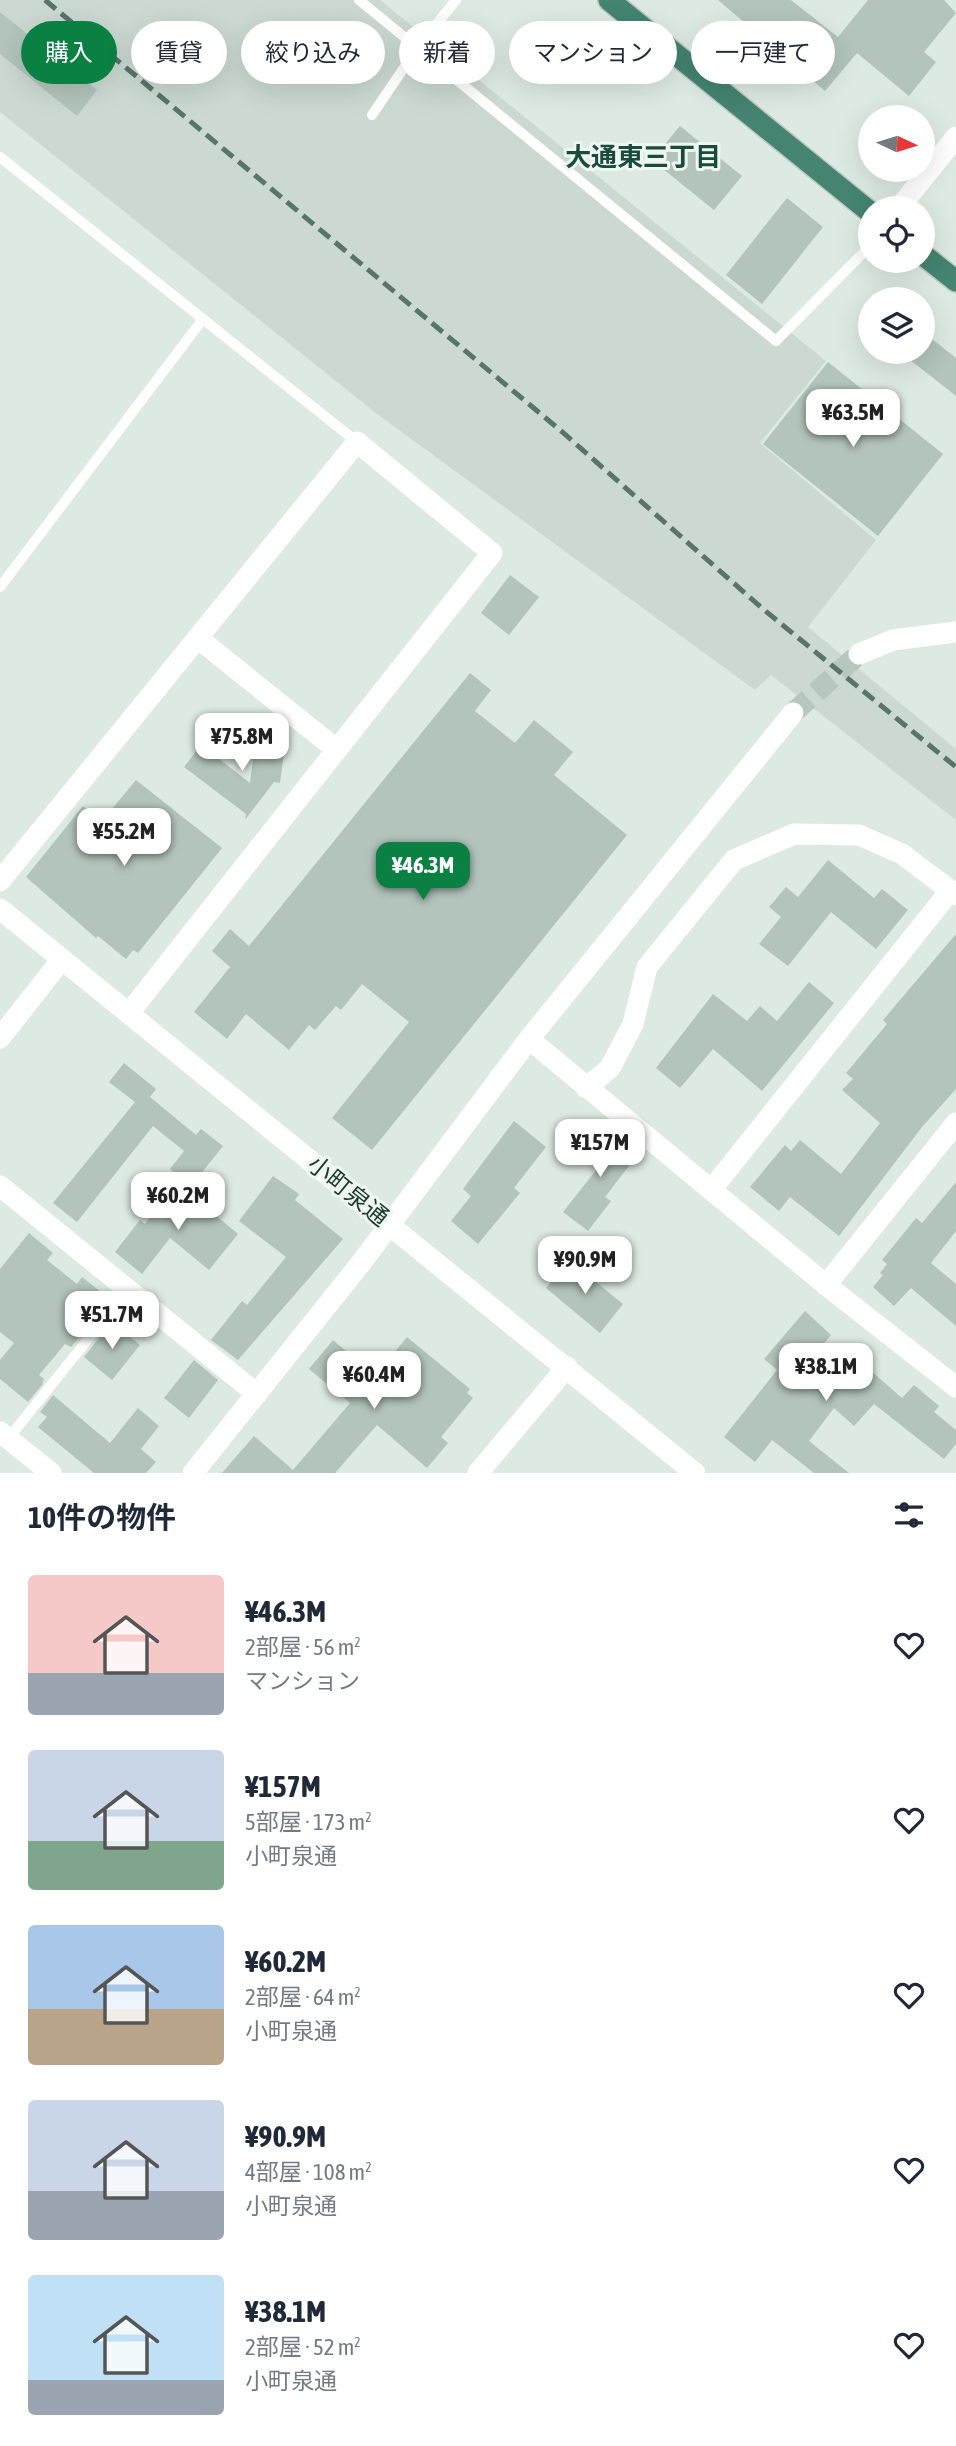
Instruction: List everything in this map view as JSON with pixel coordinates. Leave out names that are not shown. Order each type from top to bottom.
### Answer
[{"type":"highway","points":[[609,0],[858,202]]},
{"type":"highway","points":[[935,264],[956,281]]},
{"type":"street","points":[[909,196],[956,137]]},
{"type":"street","points":[[0,881],[200,639],[357,442],[492,553],[129,1013]]},
{"type":"street","points":[[859,654],[893,640],[956,632]]},
{"type":"street","points":[[200,639],[337,750]]},
{"type":"street","points":[[193,1473],[389,1224],[528,1039],[793,713]]},
{"type":"street","points":[[586,1088],[610,1068],[633,1024],[647,967],[734,860],[794,834],[859,835],[902,854],[953,893],[711,1190]]},
{"type":"street","name":"小町泉通","points":[[0,909],[567,1367],[687,1471]]},
{"type":"street","points":[[0,1038],[62,959]]},
{"type":"street","points":[[528,1039],[826,1285],[956,1387]]},
{"type":"street","points":[[826,1285],[956,1123]]},
{"type":"street","points":[[0,1186],[130,1288],[257,1394]]},
{"type":"street","points":[[478,1473],[567,1367]]},
{"type":"street","points":[[4,1435],[51,1473]]},
{"type":"lane","points":[[359,0],[399,32]]},
{"type":"lane","points":[[439,21],[456,0]]},
{"type":"lane","points":[[372,115],[399,75]]},
{"type":"lane","points":[[463,84],[776,341],[858,258]]},
{"type":"lane","points":[[0,157],[357,442]]},
{"type":"lane","points":[[0,587],[203,319]]},
{"type":"lane","points":[[4,1435],[130,1288]]},
{"type":"shaded area","points":[[0,0],[380,0],[406,21],[399,21],[399,84],[484,84],[826,361],[760,443],[876,540],[808,627],[956,749],[956,820],[771,675],[755,690],[377,414],[0,112]]},
{"type":"building","points":[[718,0],[791,0],[818,21],[743,21]]},
{"type":"building","points":[[868,0],[944,0],[956,13],[924,52],[936,62],[909,96],[857,53],[835,79],[835,35],[838,37]]},
{"type":"building","points":[[0,12],[21,29],[21,71],[0,54]]},
{"type":"building","points":[[37,84],[90,84],[97,90],[77,116]]},
{"type":"building","points":[[817,84],[831,84],[825,91]]},
{"type":"building","points":[[680,126],[742,176],[714,210],[652,160]]},
{"type":"building","points":[[787,198],[823,227],[762,304],[726,275]]},
{"type":"building","points":[[935,341],[956,358],[956,396],[915,364],[935,364]]},
{"type":"building","points":[[828,362],[943,454],[878,536],[763,444]]},
{"type":"building","points":[[510,575],[539,597],[509,635],[481,613]]},
{"type":"building","points":[[470,673],[491,690],[475,711],[515,743],[534,720],[573,752],[554,775],[627,835],[372,1150],[332,1118],[409,1022],[362,984],[341,1010],[336,1006],[315,1030],[309,1025],[289,1050],[246,1014],[227,1039],[194,1012],[230,967],[212,951],[230,929],[249,946]]},
{"type":"building","points":[[256,735],[286,739],[280,783],[274,782],[245,820],[246,814],[184,767],[201,745],[250,783]]},
{"type":"building","points":[[136,780],[222,848],[138,953],[133,950],[126,959],[98,936],[96,938],[26,877],[83,806],[102,821]]},
{"type":"building","points":[[828,860],[874,898],[882,889],[908,910],[876,949],[831,912],[788,966],[759,944],[781,917],[769,907],[786,887],[798,897]]},
{"type":"building","points":[[956,934],[956,1089],[922,1127],[839,1236],[790,1197],[779,1211],[750,1187],[785,1145],[791,1151],[800,1140],[841,1174],[880,1123],[842,1090],[853,1079],[846,1073],[887,1024],[883,1020]]},
{"type":"building","points":[[809,982],[834,1003],[762,1091],[713,1049],[680,1088],[656,1068],[713,994],[747,1021],[760,1006],[777,1021]]},
{"type":"building","points":[[124,1063],[156,1089],[150,1097],[196,1135],[201,1129],[223,1146],[191,1186],[170,1169],[184,1151],[153,1126],[77,1222],[53,1203],[135,1102],[109,1082]]},
{"type":"building","points":[[514,1121],[546,1147],[514,1188],[520,1193],[478,1244],[451,1221],[471,1196],[463,1189]]},
{"type":"building","points":[[607,1130],[638,1154],[605,1197],[611,1201],[588,1231],[563,1212],[597,1169],[584,1159]]},
{"type":"building","points":[[273,1176],[299,1194],[295,1200],[343,1239],[238,1360],[211,1340],[242,1301],[247,1305],[286,1257],[239,1221]]},
{"type":"building","points":[[956,1182],[956,1231],[931,1263],[956,1284],[956,1326],[911,1288],[894,1306],[873,1287],[883,1275],[880,1273],[887,1264],[882,1260],[916,1218],[922,1223]]},
{"type":"building","points":[[177,1183],[238,1234],[209,1270],[170,1238],[142,1274],[115,1252],[140,1220],[145,1224]]},
{"type":"building","points":[[29,1233],[53,1253],[47,1260],[77,1284],[82,1277],[106,1296],[96,1308],[100,1312],[71,1347],[65,1344],[39,1375],[44,1379],[42,1385],[28,1402],[0,1379],[0,1360],[14,1343],[0,1332],[0,1269]]},
{"type":"building","points":[[569,1260],[623,1304],[600,1333],[546,1288]]},
{"type":"building","points":[[805,1311],[831,1335],[819,1349],[852,1377],[863,1364],[902,1398],[914,1385],[939,1406],[934,1412],[956,1430],[956,1444],[944,1459],[874,1404],[854,1426],[834,1408],[809,1441],[849,1473],[814,1473],[772,1440],[755,1462],[724,1437],[777,1370],[764,1359]]},
{"type":"building","points":[[112,1322],[140,1345],[112,1380],[84,1357]]},
{"type":"building","points":[[407,1337],[470,1389],[467,1393],[473,1398],[441,1437],[448,1443],[427,1468],[377,1425],[335,1473],[222,1473],[254,1436],[293,1470],[350,1403],[309,1369],[333,1340],[375,1376]]},
{"type":"building","points":[[194,1360],[218,1380],[189,1418],[164,1398]]},
{"type":"building","points":[[53,1395],[110,1443],[138,1408],[159,1426],[141,1449],[156,1462],[146,1473],[94,1473],[38,1427],[47,1417],[40,1412]]},
{"type":"tunnel","points":[[793,713],[859,654]]},
{"type":"railway","points":[[45,0],[560,430],[763,609],[956,767]]},
{"type":"district","name":"大通東三丁目","points":[[643,157]]}]
